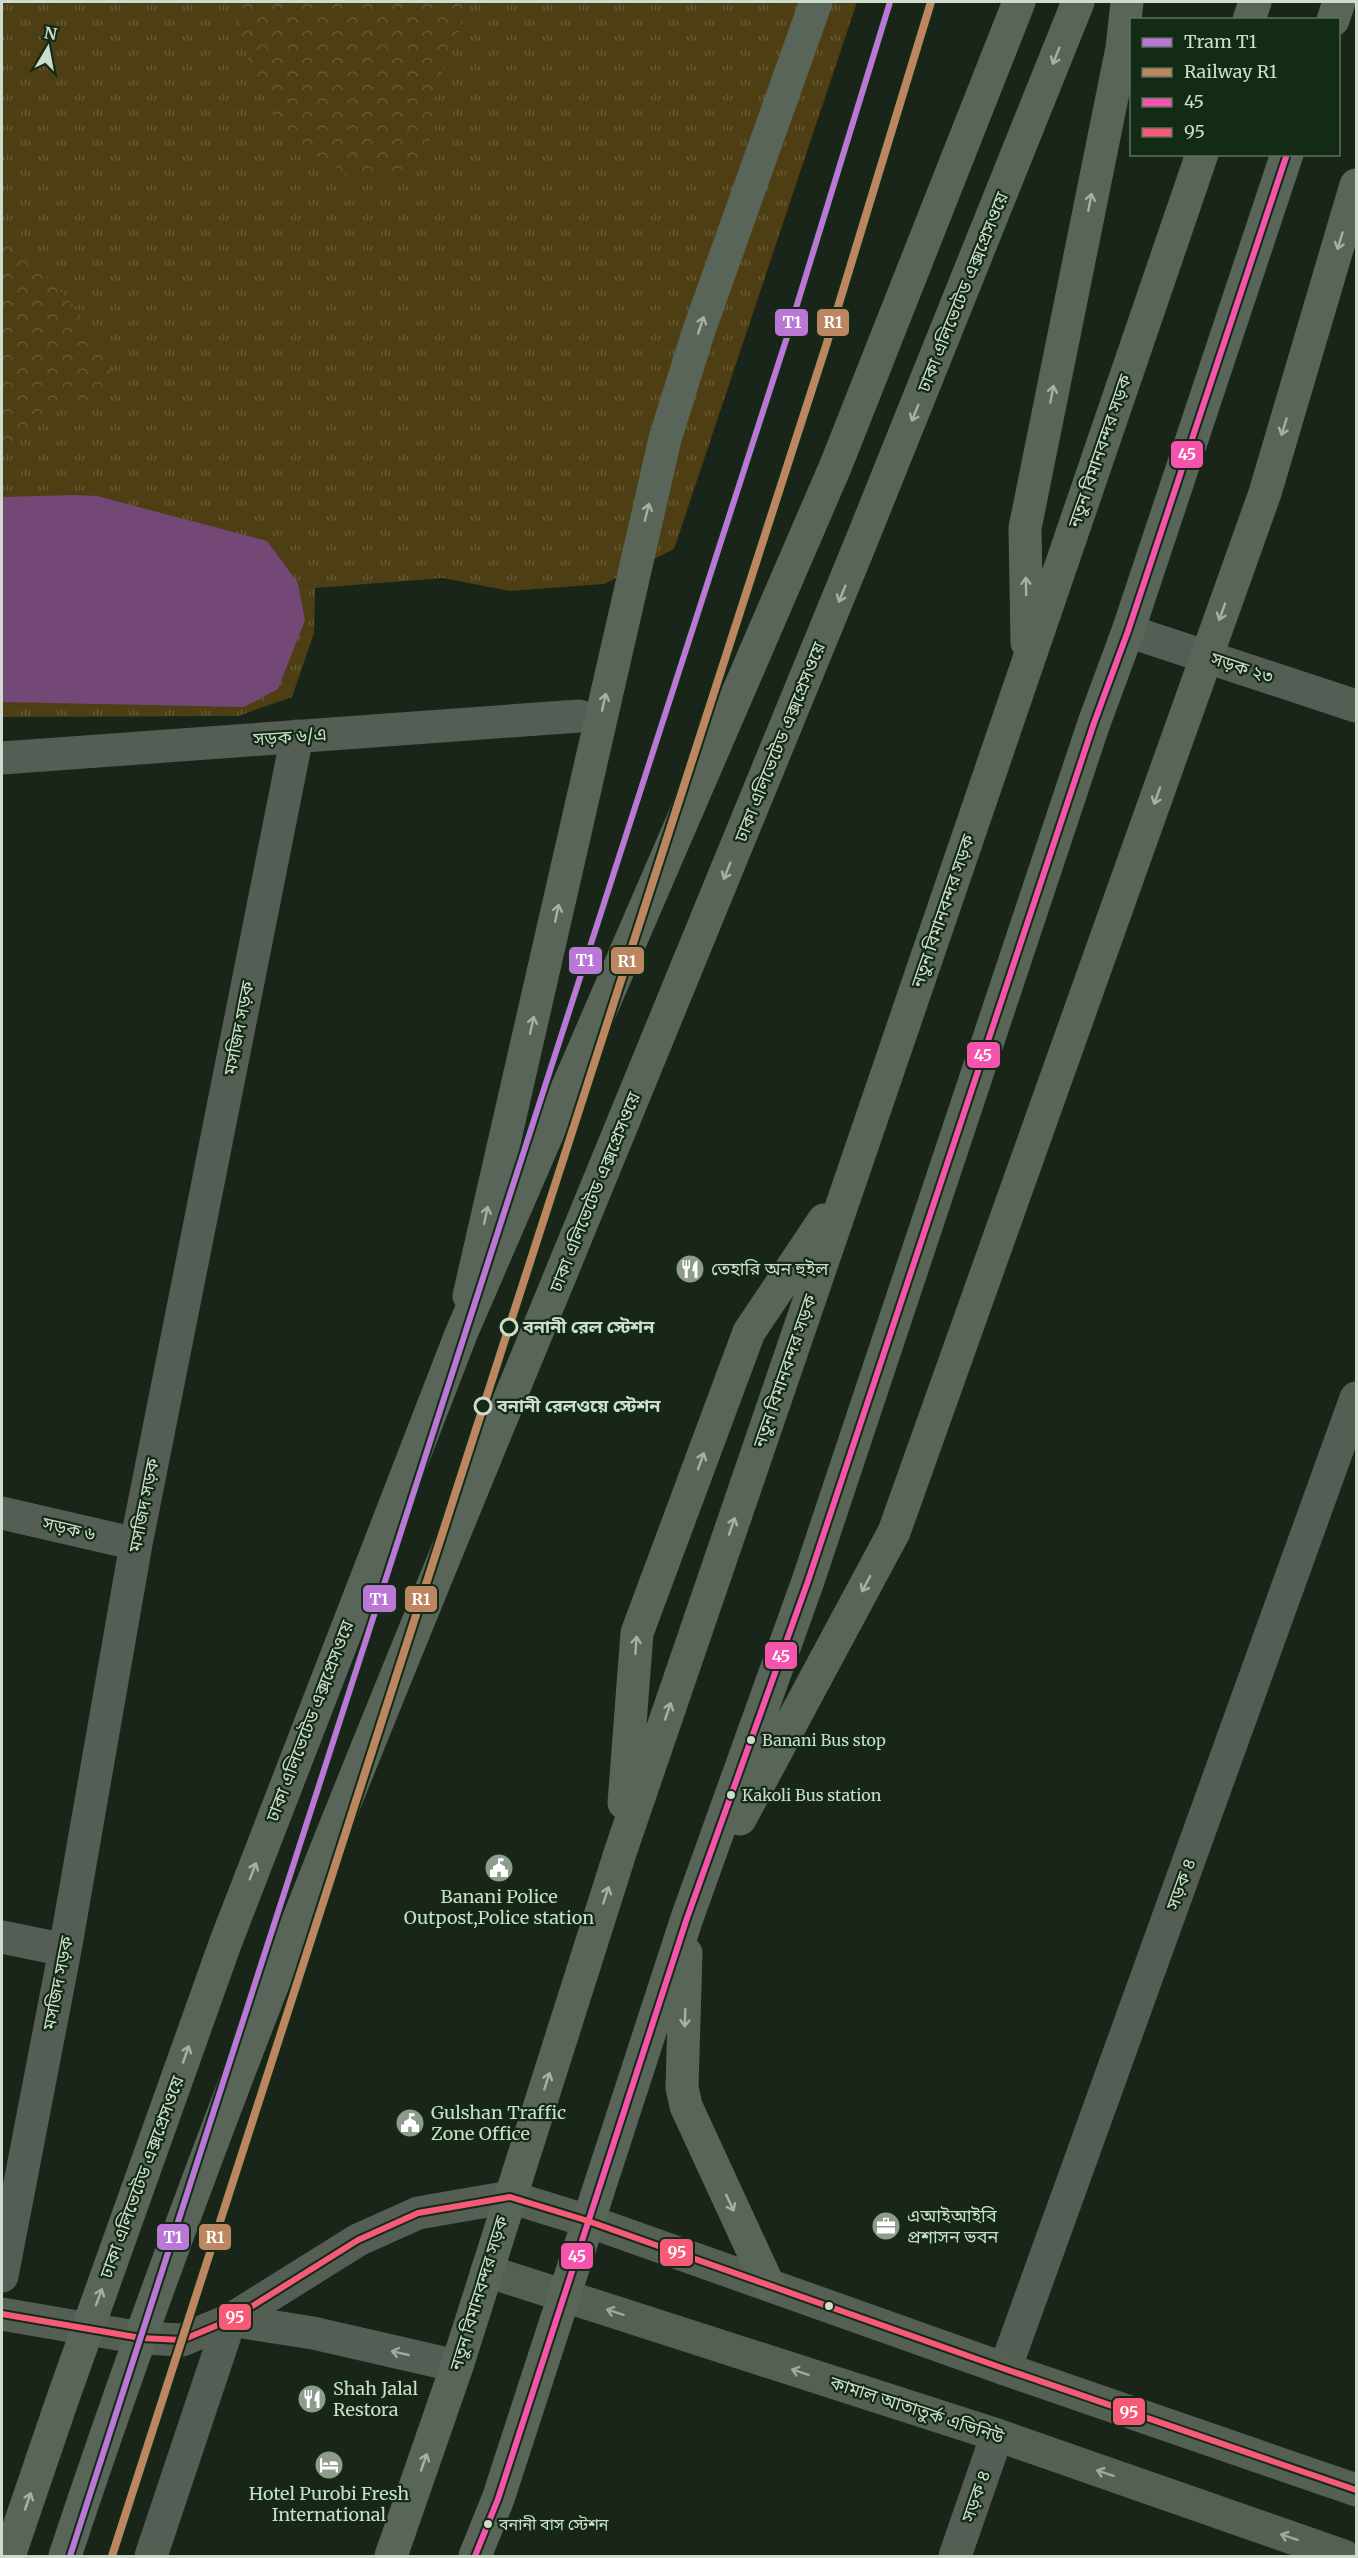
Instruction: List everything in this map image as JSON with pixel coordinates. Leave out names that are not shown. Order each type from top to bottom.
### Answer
[{"type":"highway","points":[[461,1334],[665,439],[698,333],[816,2]]},
{"type":"highway","name":"ঢাকা এলিভেটেড এক্সপ্রেসওয়ে","points":[[9,2556],[225,1944],[461,1334],[836,465],[1019,2]]},
{"type":"highway","name":"ঢাকা এলিভেটেড এক্সপ্রেসওয়ে","points":[[65,2556],[119,2393],[352,1781],[894,467],[1078,2]]},
{"type":"highway","points":[[1027,665],[1024,528],[1122,48],[1127,2]]},
{"type":"highway","points":[[1250,18],[1255,2]]},
{"type":"highway","points":[[1334,18],[1339,2]]},
{"type":"highway","name":"নতুন বিমানবন্দর সড়ক","points":[[391,2556],[457,2366],[621,1850],[1201,156]]},
{"type":"highway","points":[[475,2556],[498,2499],[562,2295],[687,1918],[808,1581],[1094,723],[1128,631],[1286,156]]},
{"type":"highway","points":[[768,2284],[686,2106],[682,2087],[687,1918],[894,1532],[1265,493],[1356,184]]},
{"type":"highway","points":[[621,1850],[636,1633],[749,1332],[849,1183]]},
{"type":"main road","points":[[510,2197],[588,2221],[1005,2369],[1356,2490]]},
{"type":"main road","name":"কামাল আতাতুর্ক এভিনিউ","points":[[487,2271],[997,2435],[1344,2556]]},
{"type":"street","name":"সড়ক ২৩","points":[[1128,631],[1356,706]]},
{"type":"street","name":"সড়ক ৬/এ","points":[[2,758],[579,716]]},
{"type":"street","name":"মসজিদ সড়ক","points":[[2,2276],[65,1950],[136,1544],[297,736]]},
{"type":"street","name":"সড়ক ৪","points":[[1005,2369],[1356,1398]]},
{"type":"street","name":"সড়ক ৬","points":[[2,1514],[136,1544]]},
{"type":"street","points":[[2,1937],[65,1950]]},
{"type":"street","points":[[2,2314],[141,2338],[182,2340],[230,2320],[358,2241],[418,2213],[510,2197]]},
{"type":"street","points":[[230,2320],[313,2333],[457,2366]]},
{"type":"street","points":[[151,2556],[230,2320]]},
{"type":"street","name":"সড়ক ৪","points":[[955,2556],[997,2435]]},
{"type":"green space","points":[[2,2],[857,2],[674,549],[604,584],[510,591],[443,578],[315,588],[314,633],[292,697],[238,716],[2,717]]},
{"type":"green space","points":[[239,2],[467,2],[456,42],[438,80],[429,144],[416,167],[378,178],[353,176],[312,152],[294,136],[264,96],[253,74],[241,26]]},
{"type":"green space","points":[[2,230],[83,318],[106,352],[115,380],[105,399],[81,402],[37,417],[11,446],[2,445]]},
{"type":"shaded area","points":[[97,496],[267,541],[298,583],[305,620],[278,689],[244,707],[2,702],[2,497]]},
{"type":"tram line","name":"T1","points":[[70,2556],[788,334],[890,2]]},
{"type":"rail line","name":"R1","points":[[112,2556],[826,346],[931,2]]},
{"type":"transit line","name":"45","points":[[475,2556],[498,2499],[687,1918],[808,1581],[1094,723],[1128,631],[1286,156]]},
{"type":"transit line","name":"95","points":[[2,2314],[141,2338],[182,2340],[230,2320],[358,2240],[418,2213],[510,2197],[588,2221],[1005,2369],[1356,2490]]},
{"type":"place","name":"তেহারি অন হুইল","points":[[690,1269]]},
{"type":"place","name":"বনানী রেল স্টেশন","points":[[509,1327]]},
{"type":"place","name":"বনানী রেলওয়ে স্টেশন","points":[[483,1406]]},
{"type":"place","name":"Banani Bus stop","points":[[751,1740]]},
{"type":"place","name":"Kakoli Bus station","points":[[731,1795]]},
{"type":"place","name":"Banani Police Outpost,Police station","points":[[499,1868]]},
{"type":"place","name":"Gulshan Traffic Zone Office","points":[[410,2123]]},
{"type":"place","name":"এআইআইবি প্রশাসন ভবন","points":[[886,2226]]},
{"type":"place","name":"Shah Jalal Restora","points":[[312,2399]]},
{"type":"place","name":"Hotel Purobi Fresh International","points":[[329,2465]]},
{"type":"place","name":"বনানী বাস স্টেশন","points":[[488,2524]]}]
